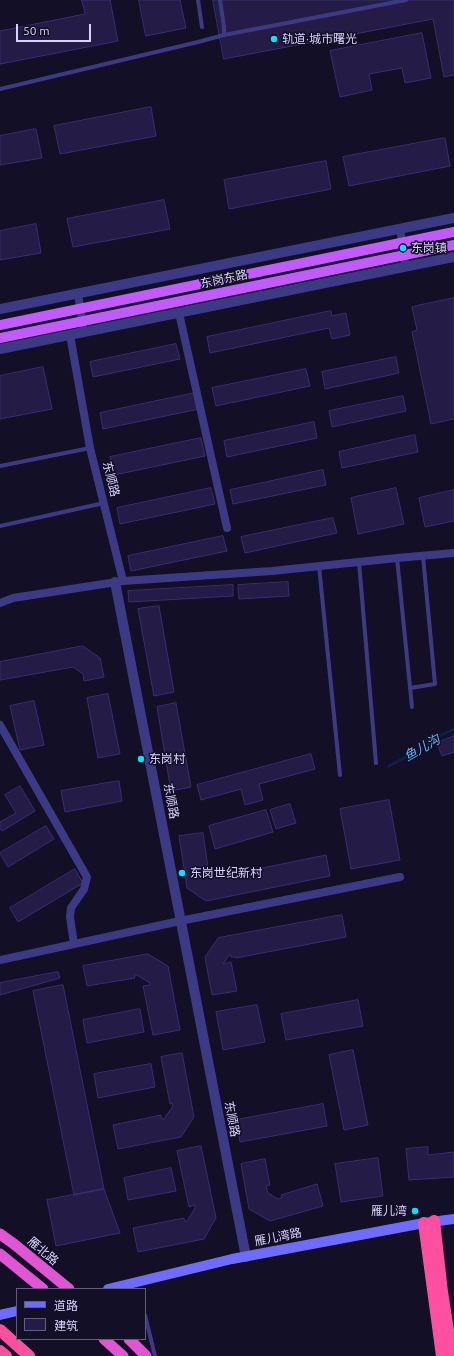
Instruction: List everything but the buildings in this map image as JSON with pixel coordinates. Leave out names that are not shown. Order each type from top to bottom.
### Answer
[{"type":"highway","points":[[429,1222],[442,1356]]},
{"type":"highway","points":[[429,1222],[452,1356]]},
{"type":"highway","name":"雁北路","points":[[0,1234],[68,1288]]},
{"type":"highway","points":[[0,1254],[42,1288]]},
{"type":"highway","points":[[0,1330],[29,1356]]},
{"type":"highway","points":[[105,1340],[123,1356]]},
{"type":"highway","points":[[130,1340],[146,1356]]},
{"type":"highway","points":[[0,1351],[6,1356]]},
{"type":"main road","name":"东岗东路","points":[[0,325],[454,232]]},
{"type":"main road","name":"东岗东路","points":[[0,338],[454,245]]},
{"type":"main road","name":"雁儿湾路","points":[[118,1288],[138,1286],[246,1257],[429,1222],[454,1219]]},
{"type":"main road","points":[[0,1315],[16,1310]]},
{"type":"street","points":[[0,309],[454,218]]},
{"type":"street","points":[[400,229],[406,266]]},
{"type":"street","points":[[0,349],[454,257]]},
{"type":"street","points":[[78,294],[84,332]]},
{"type":"street","points":[[179,313],[227,528]]},
{"type":"street","name":"东顺路","points":[[70,335],[90,448],[104,503],[180,921],[246,1257]]},
{"type":"street","points":[[0,603],[14,598],[119,582],[272,571],[454,553]]},
{"type":"street","points":[[0,725],[87,878],[84,889],[71,908],[70,917],[74,944]]},
{"type":"street","points":[[0,960],[400,876]]},
{"type":"lane","points":[[198,0],[202,27]]},
{"type":"lane","points":[[220,0],[224,35]]},
{"type":"lane","points":[[0,89],[224,35],[406,0]]},
{"type":"lane","points":[[0,466],[90,448]]},
{"type":"lane","points":[[0,526],[104,503]]},
{"type":"lane","points":[[410,688],[435,684],[423,556]]},
{"type":"lane","points":[[397,558],[412,707]]},
{"type":"lane","points":[[358,562],[376,763]]},
{"type":"lane","points":[[319,566],[340,775]]},
{"type":"lane","points":[[146,1319],[155,1356]]},
{"type":"waterway","name":"鱼儿沟","points":[[389,766],[423,748],[439,736],[454,729]]},
{"type":"place","name":"轨道·城市曙光","points":[[274,39]]},
{"type":"place","name":"东岗镇","points":[[403,248]]},
{"type":"place","name":"东岗村","points":[[141,759]]},
{"type":"place","name":"东岗世纪新村","points":[[182,873]]},
{"type":"place","name":"雁儿湾","points":[[415,1211]]}]
